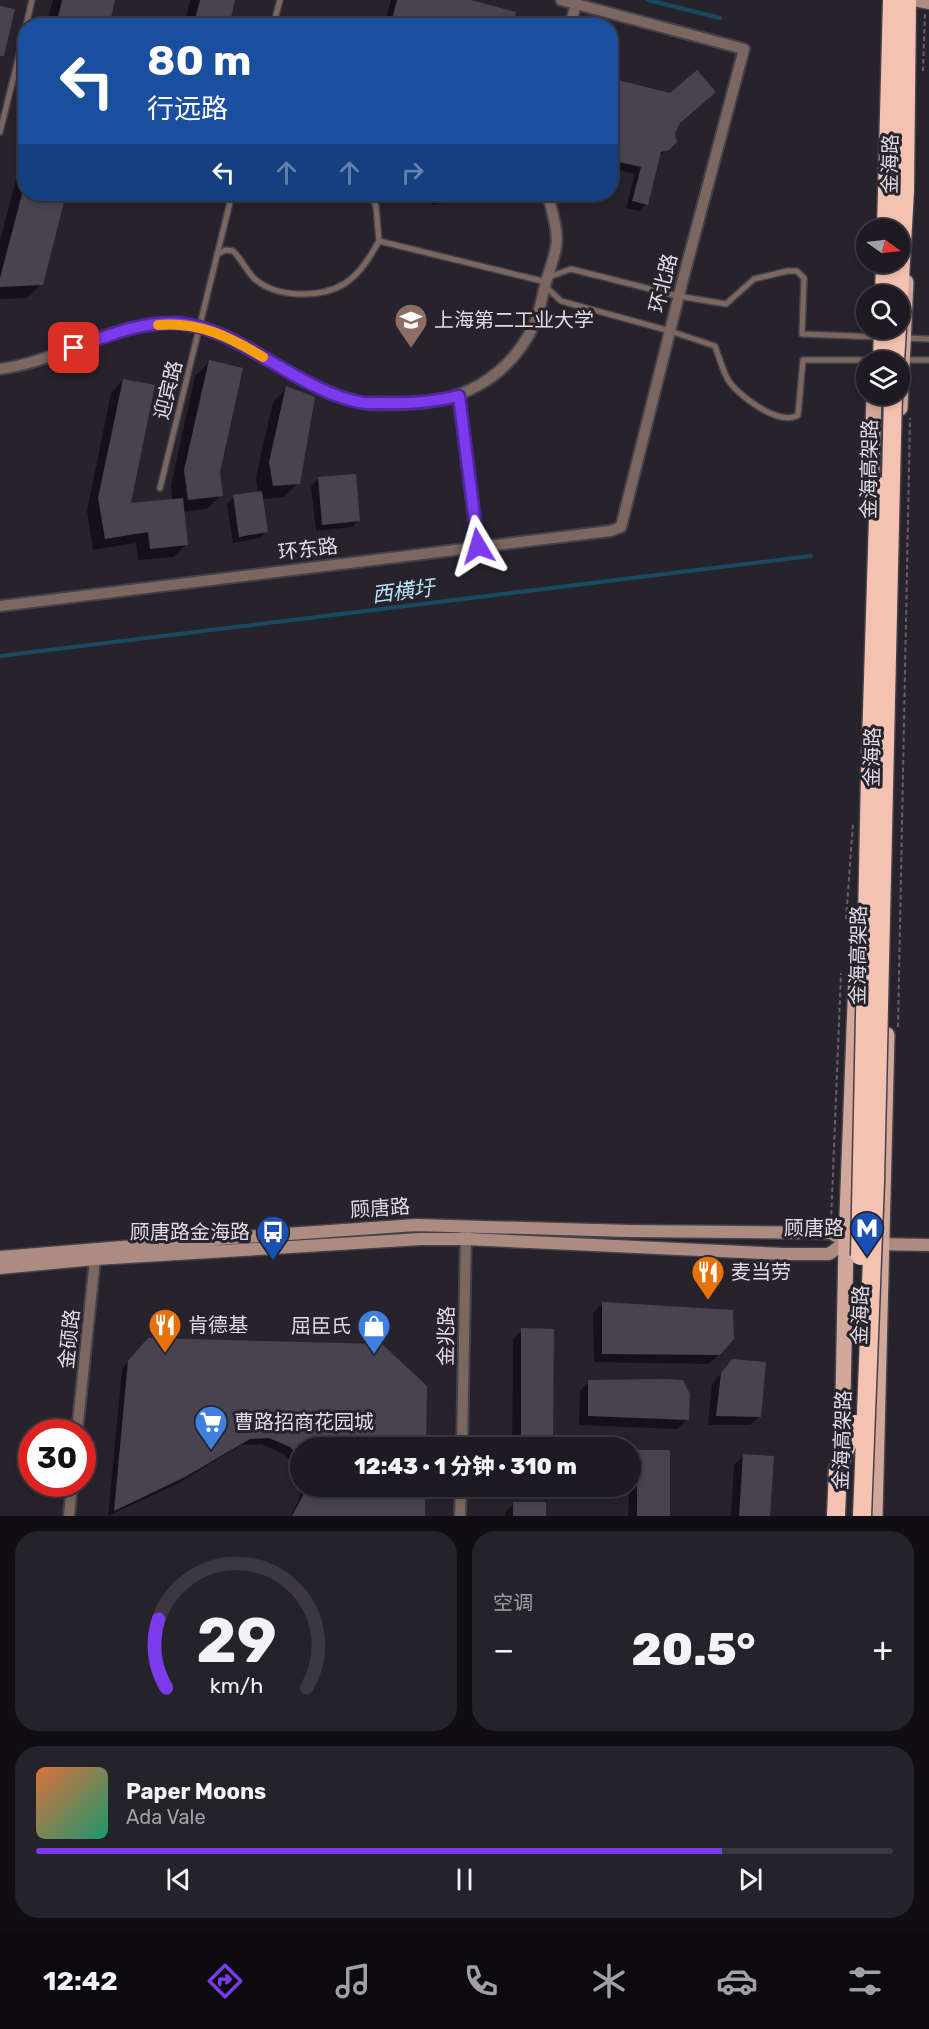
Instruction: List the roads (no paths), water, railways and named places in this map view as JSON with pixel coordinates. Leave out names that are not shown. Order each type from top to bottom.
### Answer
[{"type":"highway","points":[[886,219],[892,0]]},
{"type":"highway","points":[[900,285],[918,1]]},
{"type":"highway","name":"金海高架路","points":[[853,1516],[881,405]]},
{"type":"highway","name":"金海高架路","points":[[862,1516],[875,1182],[893,405]]},
{"type":"highway","points":[[836,1516],[838,1468],[855,1424]]},
{"type":"main road","name":"金海路","points":[[881,219],[886,90],[885,0]]},
{"type":"main road","name":"金海路","points":[[904,285],[911,214],[918,1]]},
{"type":"main road","name":"金海路","points":[[841,1516],[846,1242],[860,889],[874,405]]},
{"type":"main road","name":"金海路","points":[[875,1516],[883,1245],[897,405]]},
{"type":"main road","name":"顾唐路","points":[[0,1257],[94,1254],[410,1239],[467,1239],[784,1254],[829,1254],[846,1242],[831,1233],[630,1231],[416,1225],[94,1254],[0,1268]]},
{"type":"main road","points":[[846,1242],[929,1245]]},
{"type":"street","points":[[561,0],[576,4],[572,18]]},
{"type":"street","name":"环北路","points":[[576,4],[744,49],[678,296],[621,527]]},
{"type":"street","points":[[0,369],[18,366],[115,332],[174,323],[199,326],[227,337],[298,377],[332,393],[359,402],[430,403],[459,396],[480,385],[502,369],[519,349],[534,324],[557,245],[549,201]]},
{"type":"street","points":[[459,396],[478,546]]},
{"type":"street","name":"环东路","points":[[0,606],[610,531],[621,527]]},
{"type":"street","name":"金兆路","points":[[462,1437],[466,1226]]},
{"type":"street","name":"金硕路","points":[[78,1419],[94,1254]]},
{"type":"street","points":[[69,1516],[71,1497]]},
{"type":"street","points":[[460,1516],[461,1497]]},
{"type":"lane","points":[[28,18],[32,0]]},
{"type":"lane","points":[[275,18],[280,0]]},
{"type":"lane","points":[[0,132],[18,59]]},
{"type":"lane","name":"迎宾路","points":[[160,488],[230,201]]},
{"type":"lane","points":[[217,254],[226,250],[233,251],[256,280],[278,291],[302,295],[325,292],[344,284],[364,266],[379,241],[374,201]]},
{"type":"lane","points":[[379,241],[546,282],[561,302],[670,331],[715,346],[728,379],[747,400],[782,419],[792,419],[798,415],[803,360],[856,361]]},
{"type":"lane","points":[[546,282],[571,269],[678,296],[726,304],[754,279],[787,271],[797,271],[804,278],[802,334],[856,332]]},
{"type":"lane","points":[[910,335],[929,339]]},
{"type":"lane","points":[[910,361],[929,360]]},
{"type":"waterway","points":[[648,0],[720,18]]},
{"type":"waterway","name":"西横圩","points":[[0,656],[811,556]]},
{"type":"place","name":"上海第二工业大学","points":[[411,349]]},
{"type":"place","name":"顾唐路","points":[[867,1257]]},
{"type":"place","name":"顾唐路金海路","points":[[273,1261]]},
{"type":"place","name":"麦当劳","points":[[708,1301]]},
{"type":"place","name":"肯德基","points":[[165,1354]]},
{"type":"place","name":"屈臣氏","points":[[374,1355]]},
{"type":"place","name":"曹路招商花园城","points":[[211,1451]]}]
